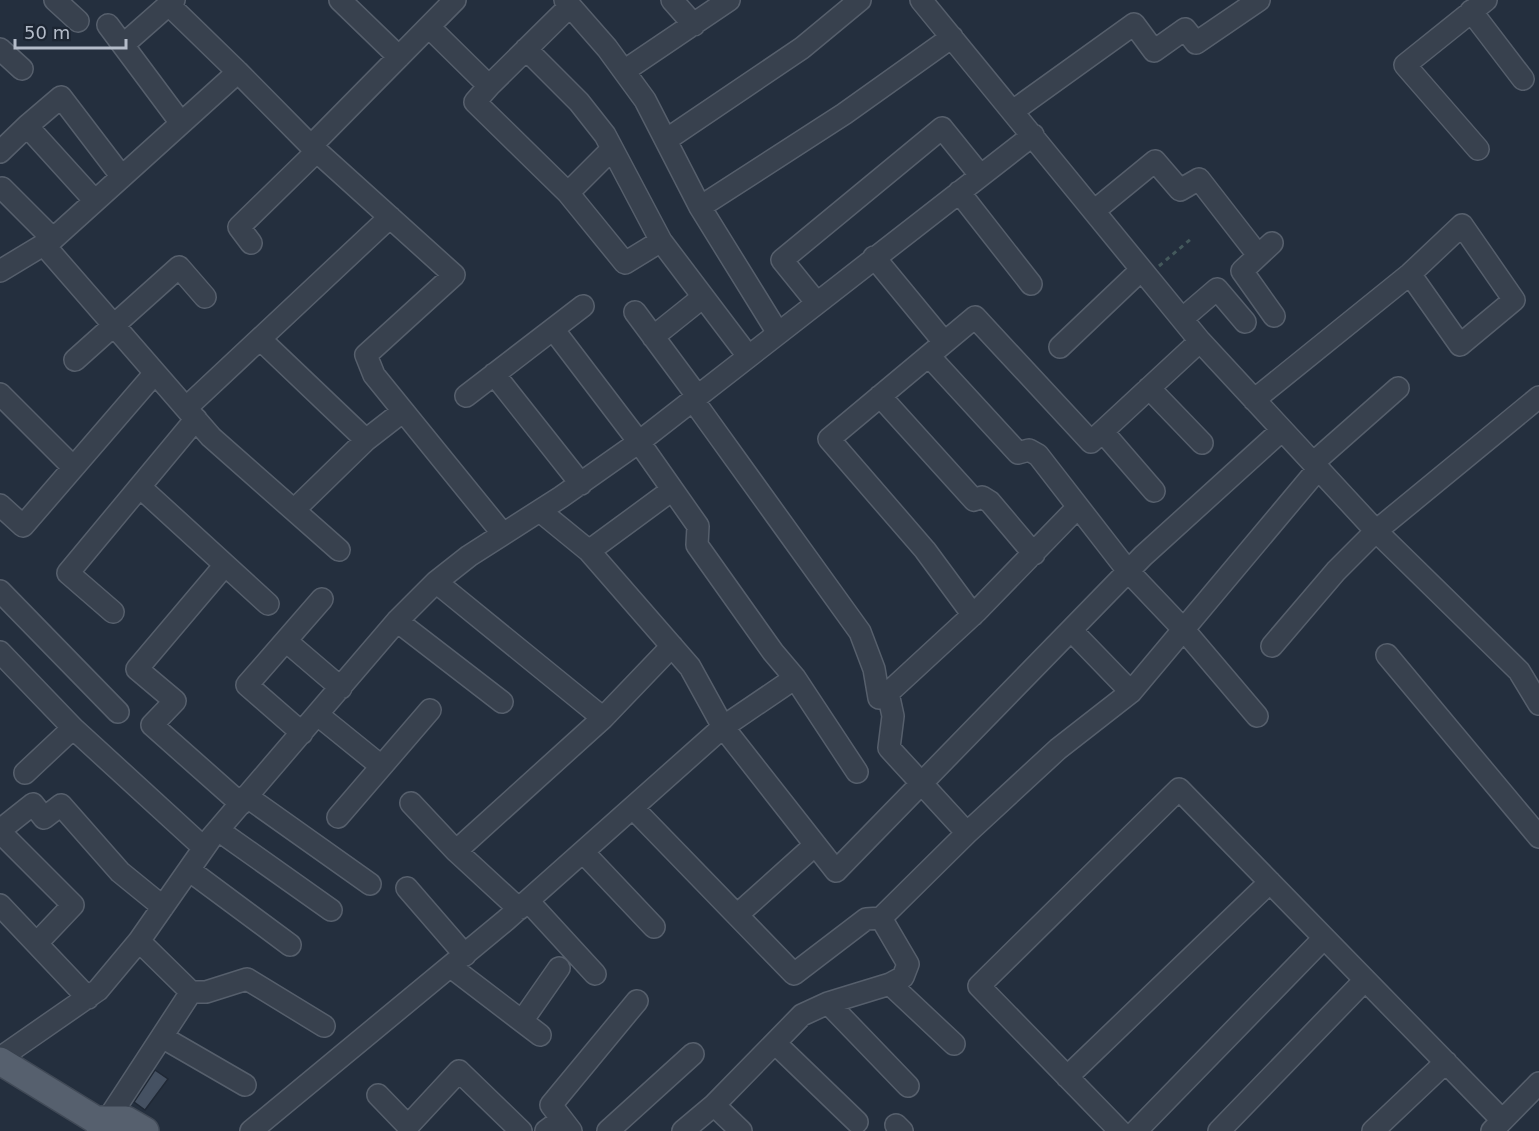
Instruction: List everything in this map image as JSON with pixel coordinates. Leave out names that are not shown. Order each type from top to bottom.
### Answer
[{"type":"main road","points":[[0,1060],[102,1123],[126,1120],[145,1131]]},
{"type":"street","points":[[55,0],[78,21]]},
{"type":"street","points":[[340,0],[399,57]]},
{"type":"street","points":[[251,243],[239,227],[455,0]]},
{"type":"street","points":[[672,0],[694,25]]},
{"type":"street","points":[[624,71],[729,0]]},
{"type":"street","points":[[666,140],[802,48],[860,0]]},
{"type":"street","points":[[921,0],[1200,341],[1376,531],[1519,671],[1539,704]]},
{"type":"street","points":[[1013,111],[1134,24],[1154,51],[1185,29],[1196,43],[1259,0]]},
{"type":"street","points":[[123,45],[172,2],[314,148],[454,275],[366,355],[374,375],[402,412],[503,534]]},
{"type":"street","points":[[661,241],[625,263],[568,193],[476,102],[568,3],[645,100],[700,207],[778,333]]},
{"type":"street","points":[[1478,149],[1406,65],[1477,4],[1523,79]]},
{"type":"street","points":[[108,25],[182,123]]},
{"type":"street","points":[[429,27],[489,86]]},
{"type":"street","points":[[700,207],[844,114],[952,37]]},
{"type":"street","points":[[0,49],[22,69]]},
{"type":"street","points":[[526,49],[579,102],[605,135],[661,241],[748,356]]},
{"type":"street","points":[[0,271],[49,242],[238,72]]},
{"type":"street","points":[[0,152],[61,97],[122,177]]},
{"type":"street","points":[[27,126],[95,201]]},
{"type":"street","points":[[816,302],[782,260],[942,128],[980,175]]},
{"type":"street","points":[[0,1060],[98,990],[139,941],[218,830],[398,621],[436,582],[469,556],[540,511],[639,442],[1032,135]]},
{"type":"street","points":[[568,193],[612,149]]},
{"type":"street","points":[[1094,211],[1155,160],[1180,190],[1198,179],[1265,249],[1242,271],[1274,316]]},
{"type":"street","points":[[2,188],[49,242],[112,324],[211,437],[339,550]]},
{"type":"street","points":[[959,192],[1031,284]]},
{"type":"street","points":[[113,612],[68,573],[140,487],[191,414],[260,339],[390,217]]},
{"type":"street","points":[[1254,400],[1410,274],[1462,225],[1514,300],[1460,345],[1410,274]]},
{"type":"street","points":[[874,257],[944,342]]},
{"type":"street","points":[[75,360],[112,324],[179,267],[205,297]]},
{"type":"street","points":[[1060,347],[1144,273]]},
{"type":"street","points":[[1182,319],[1217,289],[1245,322]]},
{"type":"street","points":[[653,337],[703,297]]},
{"type":"street","points":[[466,396],[583,306]]},
{"type":"street","points":[[635,312],[860,632],[874,669],[879,698],[888,693],[974,615],[1078,507]]},
{"type":"street","points":[[974,615],[925,550],[828,439],[975,316],[1091,442],[1200,341]]},
{"type":"street","points":[[553,329],[639,442],[698,526],[697,545],[773,652],[795,678],[857,772]]},
{"type":"street","points":[[260,339],[366,440]]},
{"type":"street","points":[[928,356],[1018,453],[1029,450],[1038,455],[1128,571],[1184,630],[1257,716]]},
{"type":"street","points":[[0,505],[23,526],[154,373]]},
{"type":"street","points":[[494,374],[581,483]]},
{"type":"street","points":[[1149,388],[1202,444]]},
{"type":"street","points":[[633,808],[794,974],[866,919],[881,918],[967,832],[1058,749],[1131,692],[1316,466],[1398,388]]},
{"type":"street","points":[[0,394],[73,467]]},
{"type":"street","points":[[880,396],[974,500],[982,497],[990,502],[1034,554]]},
{"type":"street","points":[[1272,646],[1336,571],[1376,531],[1539,397]]},
{"type":"street","points":[[294,510],[366,440],[402,412]]},
{"type":"street","points":[[540,511],[590,551],[690,667],[723,727],[836,871],[1128,571],[1282,430]]},
{"type":"street","points":[[1103,432],[1154,491]]},
{"type":"street","points":[[140,487],[268,604]]},
{"type":"street","points":[[590,551],[672,490]]},
{"type":"street","points":[[225,565],[137,669],[175,701],[152,725],[244,800],[370,884]]},
{"type":"street","points":[[436,582],[603,718]]},
{"type":"street","points":[[1,593],[117,712]]},
{"type":"street","points":[[302,733],[247,685],[322,599]]},
{"type":"street","points":[[398,621],[502,702]]},
{"type":"street","points":[[1071,630],[1131,692]]},
{"type":"street","points":[[286,641],[341,688]]},
{"type":"street","points":[[456,851],[603,718],[672,646]]},
{"type":"street","points":[[0,652],[73,728],[204,848]]},
{"type":"street","points":[[1388,655],[1539,837]]},
{"type":"street","points":[[251,1131],[458,961],[723,727],[795,678]]},
{"type":"street","points":[[888,693],[893,716],[889,748],[967,832]]},
{"type":"street","points":[[338,817],[430,710]]},
{"type":"street","points":[[318,715],[381,766]]},
{"type":"street","points":[[26,773],[73,728]]},
{"type":"street","points":[[1119,1131],[979,986],[1179,789],[1446,1062],[1497,1126],[1539,1083]]},
{"type":"street","points":[[411,803],[456,851],[523,905],[595,974]]},
{"type":"street","points":[[37,943],[73,905],[0,831],[33,804],[45,818],[61,805],[120,872],[163,907]]},
{"type":"street","points":[[218,830],[331,910]]},
{"type":"street","points":[[737,915],[815,844]]},
{"type":"street","points":[[583,852],[654,927]]},
{"type":"street","points":[[189,870],[290,945]]},
{"type":"street","points":[[1067,1077],[1270,882]]},
{"type":"street","points":[[406,888],[458,961],[540,1035]]},
{"type":"street","points":[[0,905],[88,998]]},
{"type":"street","points":[[683,1131],[714,1105],[802,1015],[828,1003],[890,984],[903,977],[908,964],[881,918]]},
{"type":"street","points":[[1136,1131],[1324,938]]},
{"type":"street","points":[[139,941],[191,992],[207,992],[247,979],[324,1026]]},
{"type":"street","points":[[522,1021],[560,969]]},
{"type":"street","points":[[1219,1131],[1365,980]]},
{"type":"street","points":[[890,984],[954,1044]]},
{"type":"street","points":[[102,1123],[191,992]]},
{"type":"street","points":[[559,1127],[551,1105],[637,1001]]},
{"type":"street","points":[[828,1003],[908,1086]]},
{"type":"street","points":[[162,1037],[245,1085]]},
{"type":"street","points":[[775,1043],[857,1122]]},
{"type":"street","points":[[608,1131],[693,1054]]},
{"type":"street","points":[[1373,1131],[1446,1062]]},
{"type":"street","points":[[378,1095],[408,1126],[459,1071],[513,1128]]},
{"type":"street","points":[[714,1105],[741,1131]]},
{"type":"path","points":[[1144,273],[1192,238]]},
{"type":"building","points":[[155,1070],[168,1079],[145,1110],[134,1102]]}]
